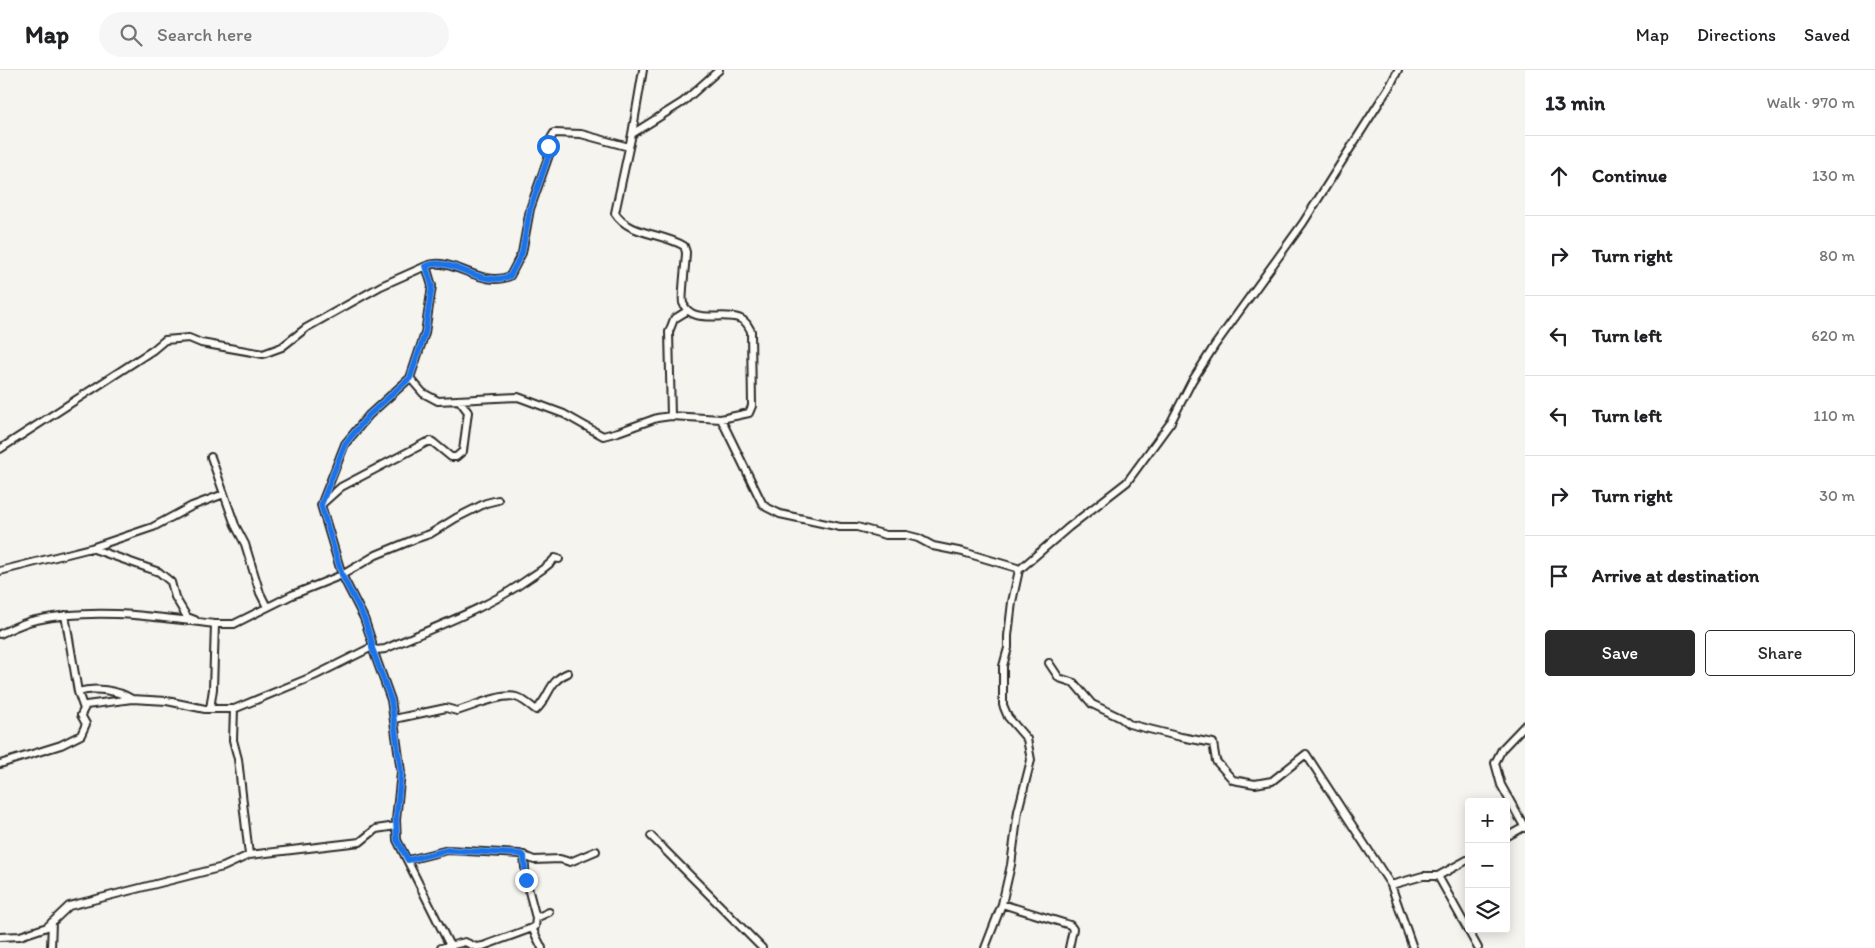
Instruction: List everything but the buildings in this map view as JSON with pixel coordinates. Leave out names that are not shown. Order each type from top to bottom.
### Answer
[{"type":"street","points":[[410,378],[428,397],[438,401],[518,397],[564,414],[603,436],[657,418],[671,416],[720,419],[749,413],[752,406],[751,331],[743,320],[696,315],[687,311],[682,302],[686,259],[684,246],[632,228],[619,221],[614,213],[632,134],[643,70]]},
{"type":"street","points":[[632,134],[683,102],[719,70]]},
{"type":"street","points":[[984,948],[1002,904],[1011,865],[1018,811],[1031,760],[1027,739],[1008,717],[1003,705],[1003,666],[1008,648],[1012,602],[1019,570],[1069,527],[1127,482],[1170,422],[1192,381],[1215,346],[1303,223],[1398,70]]},
{"type":"street","points":[[0,449],[153,350],[165,340],[189,338],[201,343],[263,354],[282,347],[306,328],[381,286],[430,264],[451,266],[488,279],[498,280],[510,276],[522,253],[530,209],[549,155],[551,138],[554,133],[581,134],[629,147]]},
{"type":"street","points":[[426,266],[432,286],[425,333],[410,378],[369,415],[345,444],[321,505],[342,575],[364,618],[372,642],[372,648],[391,700],[401,772],[396,826],[397,840],[451,947]]},
{"type":"street","points":[[671,416],[669,332],[674,319],[687,311]]},
{"type":"street","points":[[321,505],[341,487],[424,442],[434,442],[451,457],[460,455],[463,451],[468,412],[459,400]]},
{"type":"street","points":[[720,419],[766,508],[780,514],[840,527],[857,527],[886,535],[906,535],[918,538],[933,546],[963,552],[1019,570]]},
{"type":"street","points":[[211,457],[235,525],[245,544],[260,593],[267,607]]},
{"type":"street","points":[[0,571],[91,548],[153,527],[192,506],[224,494]]},
{"type":"street","points":[[0,634],[34,620],[65,615],[105,613],[216,624],[234,624],[267,607],[342,575],[376,555],[430,534],[486,503],[498,500]]},
{"type":"street","points":[[91,548],[159,572],[171,582],[175,597],[187,617],[200,622]]},
{"type":"street","points":[[0,764],[62,744],[81,735],[86,724],[81,715],[86,705],[132,699],[167,701],[210,709],[234,709],[314,676],[372,648],[376,650],[385,649],[438,627],[500,597],[552,563],[555,558],[559,559]]},
{"type":"street","points":[[65,615],[78,692],[84,709]]},
{"type":"street","points":[[210,709],[214,679],[216,624]]},
{"type":"street","points":[[1049,663],[1059,678],[1074,683],[1092,704],[1129,724],[1213,743],[1216,761],[1233,780],[1255,784],[1272,780],[1306,754],[1390,885],[1413,948]]},
{"type":"street","points":[[394,719],[446,708],[457,711],[478,703],[514,696],[536,710],[542,704],[554,682],[559,677],[568,673]]},
{"type":"street","points":[[78,692],[88,689],[121,693],[132,699]]},
{"type":"street","points":[[234,709],[233,740],[239,767],[249,855]]},
{"type":"street","points":[[1510,835],[1524,828],[1501,785],[1495,763],[1502,749],[1525,725]]},
{"type":"street","points":[[0,937],[20,936],[47,927],[69,906],[223,867],[249,855],[360,842],[376,829],[396,826]]},
{"type":"street","points":[[651,836],[762,948]]},
{"type":"street","points":[[408,860],[448,850],[524,856],[534,860],[560,859],[570,862],[596,851]]},
{"type":"street","points":[[441,948],[465,942],[470,946],[483,946],[535,927],[536,918],[526,880],[524,856]]},
{"type":"street","points":[[1390,885],[1422,876],[1438,876],[1465,861]]},
{"type":"street","points":[[1438,876],[1478,948]]},
{"type":"street","points":[[1002,904],[1070,924],[1073,929],[1069,948]]},
{"type":"street","points":[[536,918],[549,912]]},
{"type":"street","points":[[52,922],[52,948]]},
{"type":"street","points":[[532,928],[542,948]]},
{"type":"route","points":[[526,880],[524,856],[520,854],[448,850],[408,860],[397,840],[396,820],[401,772],[391,700],[372,648],[372,642],[364,618],[342,575],[321,505],[345,444],[369,415],[410,378],[425,333],[432,286],[426,266],[430,264],[451,266],[488,279],[498,280],[510,276],[516,268],[522,253],[530,209],[549,155],[548,146]]}]
